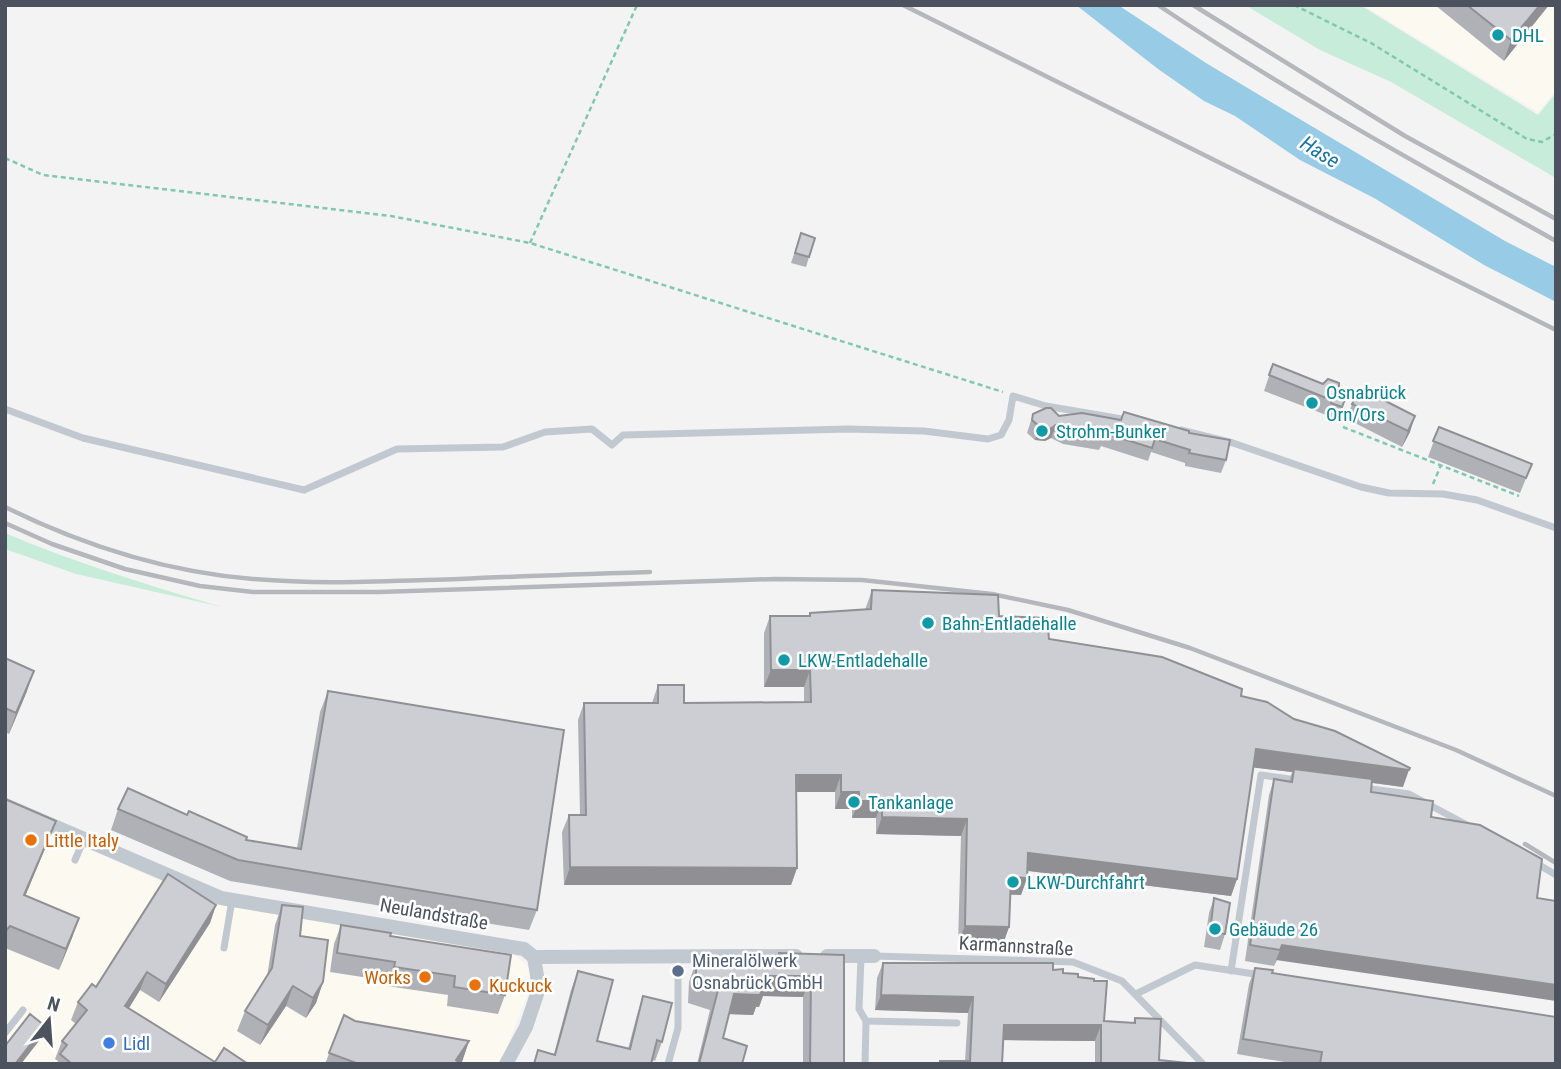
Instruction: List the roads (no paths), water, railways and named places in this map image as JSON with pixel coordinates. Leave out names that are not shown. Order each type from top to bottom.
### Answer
[{"type":"street","name":"Neulandstraße","points":[[5,805],[221,898],[524,949],[534,957],[867,956]]},
{"type":"street","points":[[506,1064],[526,1027],[539,988],[534,957]]},
{"type":"lane","points":[[5,409],[83,438],[304,490],[397,449],[503,447],[545,432],[592,429],[612,445],[623,435],[848,429],[925,431],[988,439],[1001,435],[1009,420],[1013,396],[1046,406],[1135,422]]},
{"type":"lane","points":[[1173,428],[1233,443],[1362,488],[1389,493],[1429,494],[1477,500],[1556,528]]},
{"type":"lane","points":[[1231,971],[1261,775],[1301,780]]},
{"type":"lane","points":[[1355,787],[1409,794],[1469,827]]},
{"type":"lane","points":[[75,860],[84,839]]},
{"type":"lane","points":[[1529,859],[1556,875]]},
{"type":"lane","points":[[224,948],[232,900]]},
{"type":"lane","points":[[865,1064],[866,1021],[859,1009],[867,956]]},
{"type":"lane","name":"Karmannstraße","points":[[867,956],[1073,962],[1122,981],[1203,1064]]},
{"type":"lane","points":[[668,1064],[678,1028],[678,957]]},
{"type":"lane","points":[[1136,994],[1195,965],[1272,977]]},
{"type":"lane","points":[[5,1033],[23,1010]]},
{"type":"lane","points":[[866,1021],[957,1023]]},
{"type":"water","name":"Hase","points":[[1076,5],[1118,5],[1271,102],[1505,241],[1556,267],[1556,302],[1484,265],[1374,198],[1300,160],[1235,116],[1204,101]]},
{"type":"railway","points":[[903,5],[1556,330]]},
{"type":"railway","points":[[1158,5],[1305,98],[1556,241]]},
{"type":"railway","points":[[1193,5],[1405,136],[1556,219]]},
{"type":"railway","points":[[5,507],[64,533],[126,555],[189,570],[253,579],[356,582],[650,572]]},
{"type":"railway","points":[[5,523],[52,544],[125,569],[200,586],[253,592],[379,592],[775,579],[862,580],[992,594],[1068,610],[1190,648],[1456,750],[1556,796]]},
{"type":"railway","points":[[1525,844],[1556,863]]},
{"type":"place","name":"DHL","points":[[1498,35]]},
{"type":"place","name":"Osnabrück Orn/Ors","points":[[1312,403]]},
{"type":"place","name":"Strohm-Bunker","points":[[1042,431]]},
{"type":"place","name":"Bahn-Entladehalle","points":[[928,623]]},
{"type":"place","name":"LKW-Entladehalle","points":[[784,660]]},
{"type":"place","name":"Tankanlage","points":[[854,802]]},
{"type":"place","name":"Little Italy","points":[[31,840]]},
{"type":"place","name":"LKW-Durchfahrt","points":[[1013,882]]},
{"type":"place","name":"Gebäude 26","points":[[1215,929]]},
{"type":"place","name":"Mineralölwerk Osnabrück GmbH","points":[[678,971]]},
{"type":"place","name":"Works","points":[[425,977]]},
{"type":"place","name":"Kuckuck","points":[[475,985]]},
{"type":"place","name":"Lidl","points":[[109,1043]]}]
